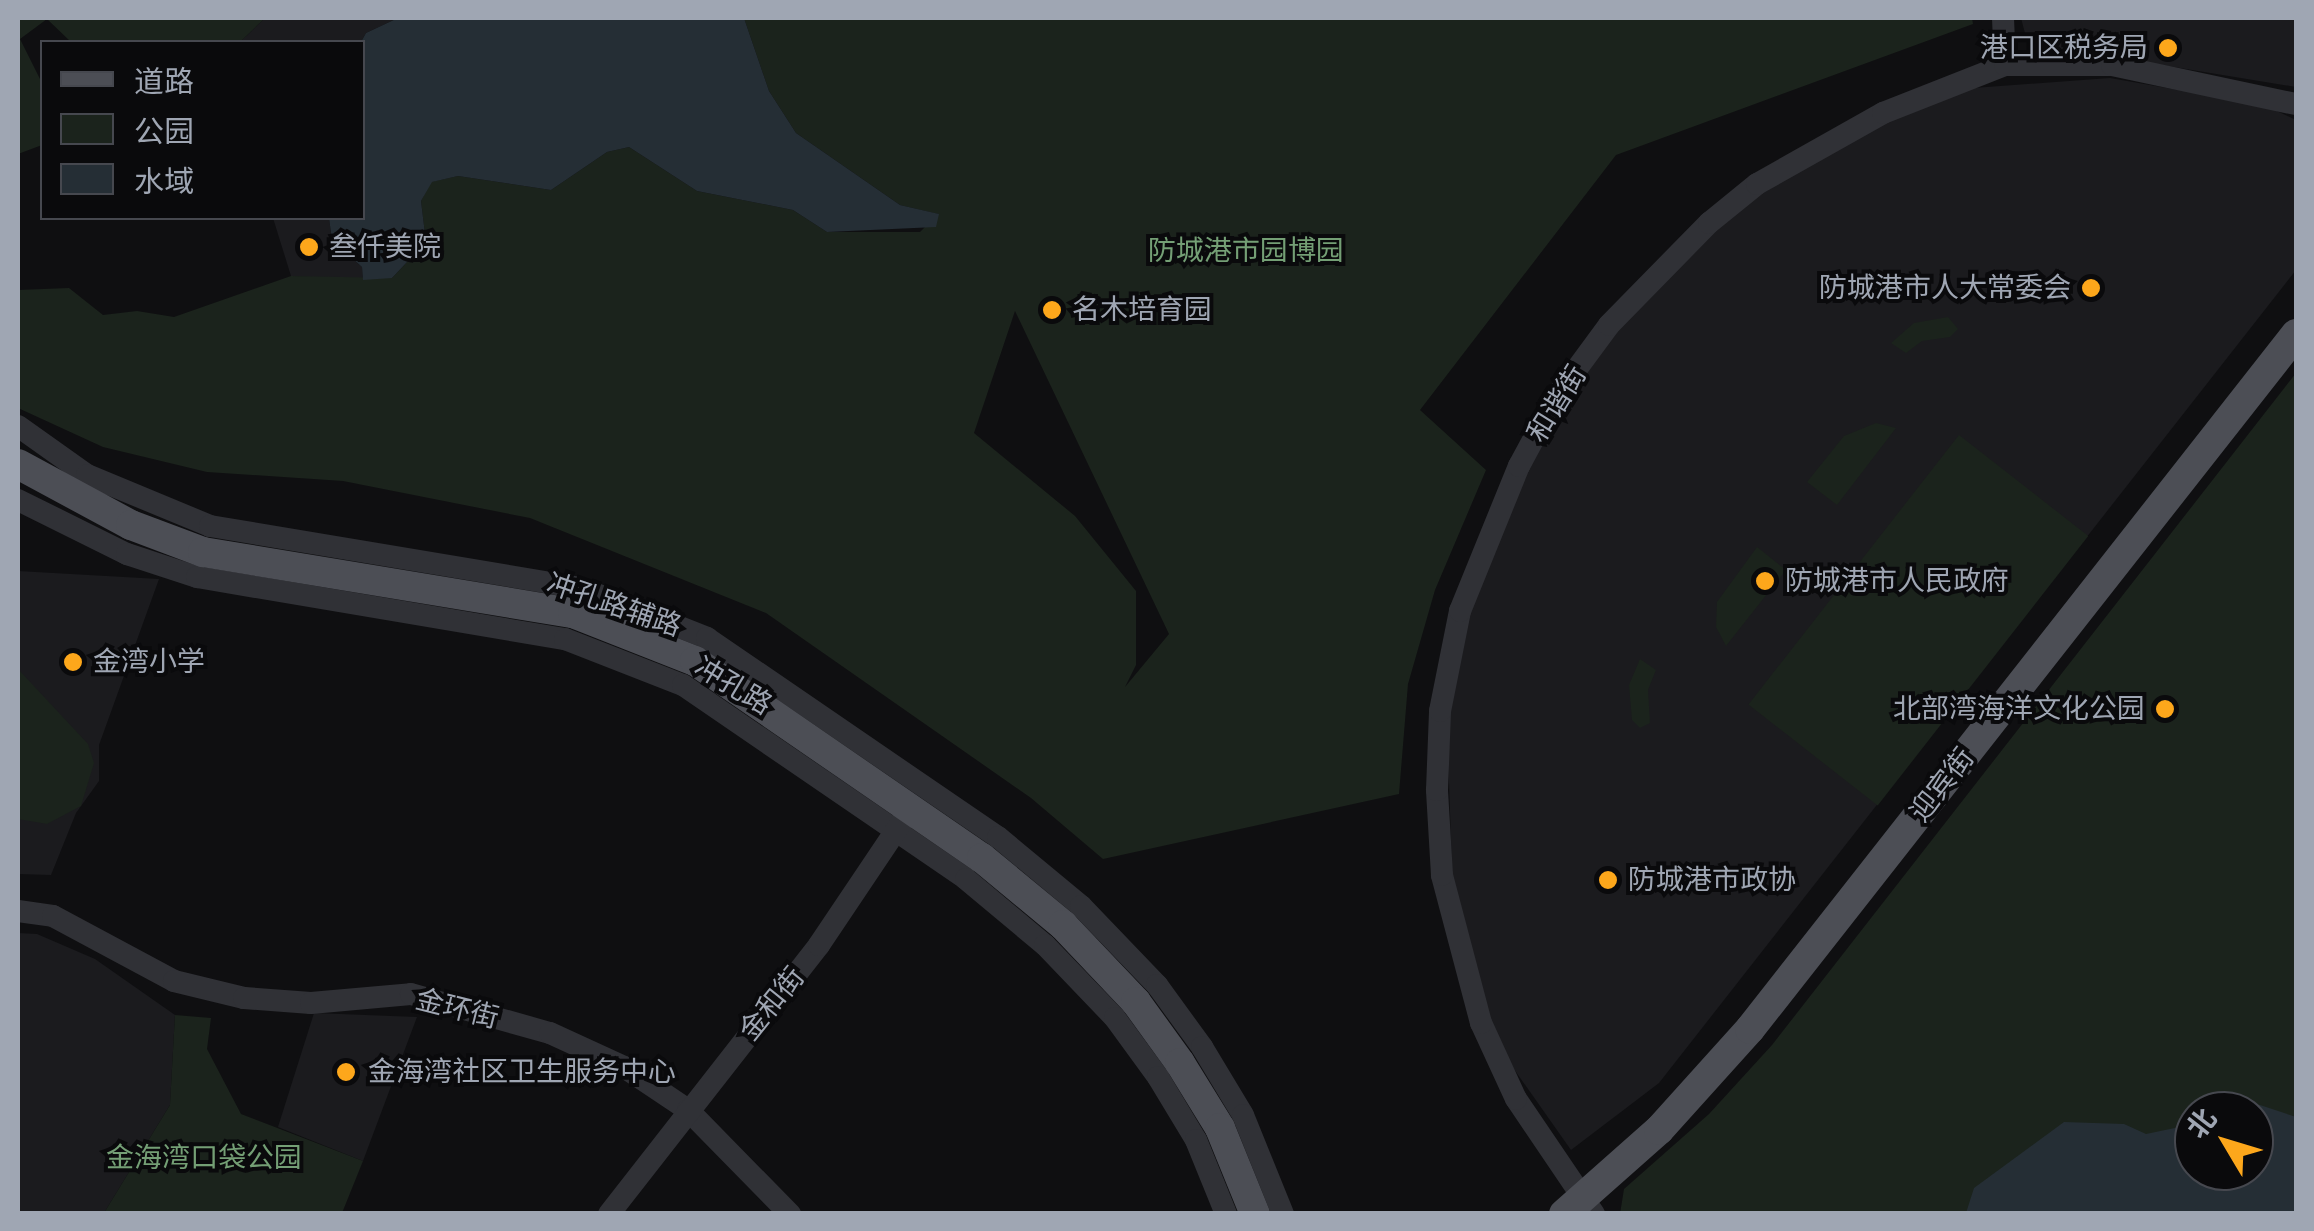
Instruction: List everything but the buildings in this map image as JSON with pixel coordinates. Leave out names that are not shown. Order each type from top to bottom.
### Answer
[{"type":"main road","name":"迎宾街","points":[[1580,1209],[1750,1029],[2296,334]]},
{"type":"main road","name":"冲孔路","points":[[24,472],[130,525],[203,552],[357,593],[504,612],[577,601],[695,662],[751,713],[911,810],[1072,916],[1169,1047],[1222,1168],[1254,1214]]},
{"type":"street","points":[[2003,18],[2004,65]]},
{"type":"street","name":"和谐街","points":[[1580,1209],[1516,1099],[1481,1023],[1442,875],[1440,710],[1460,611],[1483,548],[1556,398],[1610,325],[1709,223],[1757,184],[1828,141],[2004,65],[2112,65],[2296,104]]},
{"type":"street","name":"冲孔路辅路","points":[[18,426],[24,472],[120,490],[210,526],[577,601],[707,638],[911,810],[1115,1018],[1222,1168],[1226,1214]]},
{"type":"street","name":"冲孔路辅路","points":[[504,612],[751,713]]},
{"type":"street","name":"金和街","points":[[609,1214],[819,945],[911,810]]},
{"type":"street","name":"金环街","points":[[18,910],[53,916],[174,981],[244,998],[311,1004],[411,994],[550,1033],[624,1067],[688,1110],[790,1214]]},
{"type":"street","points":[[1072,916],[1157,985],[1202,1048],[1243,1115],[1283,1214]]},
{"type":"shaded area","points":[[265,18],[398,18],[366,33],[362,40],[242,40]]},
{"type":"shaded area","name":"港口区税务局","points":[[2021,18],[2296,18],[2296,87],[2113,57],[2053,56],[2027,41]]},
{"type":"shaded area","name":"防城港市人民政府","points":[[2110,78],[2264,105],[2296,120],[2296,270],[1659,1083],[1571,1150],[1497,1045],[1453,900],[1447,723],[1461,625],[1501,512],[1575,372],[1681,260],[1762,192],[1885,118],[1973,88]]},
{"type":"shaded area","name":"叁仟美院","points":[[274,220],[329,220],[332,240],[362,267],[363,280],[291,276]]},
{"type":"shaded area","name":"金湾小学","points":[[18,571],[159,579],[99,745],[99,781],[76,813],[51,875],[18,874]]},
{"type":"shaded area","points":[[18,933],[37,934],[95,959],[175,1015],[170,1105],[104,1213],[18,1213]]},
{"type":"shaded area","name":"金海湾社区卫生服务中心","points":[[314,1013],[417,1017],[363,1161],[278,1127]]},
{"type":"green space","points":[[18,18],[265,18],[242,40],[69,40],[47,19],[20,39],[40,79],[40,146],[18,154]]},
{"type":"green space","name":"防城港市园博园","points":[[744,18],[1972,18],[1973,24],[1616,155],[1420,410],[1486,470],[1435,590],[1408,684],[1399,794],[1103,859],[1031,798],[766,613],[530,518],[343,481],[207,472],[103,447],[18,408],[18,290],[69,288],[103,315],[137,311],[174,317],[291,276],[392,278],[426,242],[421,201],[431,182],[458,176],[551,190],[607,152],[629,147],[697,191],[793,210],[827,232],[920,232],[938,214],[900,205],[796,133],[769,91]],"holes":[[[1015,311],[1169,634],[1125,687],[1136,665],[1136,591],[1075,516],[974,433]]]},
{"type":"green space","points":[[1948,317],[1958,329],[1950,337],[1922,341],[1906,353],[1891,343],[1914,323]]},
{"type":"green space","name":"北部湾海洋文化公园","points":[[2296,373],[2296,1213],[1620,1214],[1624,1189],[1709,1114],[1772,1045]]},
{"type":"green space","points":[[1876,423],[1896,428],[1837,505],[1807,482],[1844,436]]},
{"type":"green space","points":[[1959,435],[2088,536],[1878,805],[1748,704]]},
{"type":"green space","points":[[1757,547],[1786,570],[1726,646],[1716,627],[1717,602]]},
{"type":"green space","points":[[1640,659],[1656,670],[1648,690],[1650,723],[1640,728],[1632,720],[1629,685]]},
{"type":"green space","points":[[18,669],[88,744],[94,763],[81,806],[47,824],[18,819]]},
{"type":"green space","name":"金海湾口袋公园","points":[[175,1015],[211,1018],[207,1049],[241,1114],[363,1161],[342,1213],[104,1213],[170,1105]]},
{"type":"water","points":[[398,18],[744,18],[769,91],[796,133],[900,205],[939,214],[936,227],[827,232],[793,210],[697,191],[629,147],[607,152],[551,190],[458,176],[432,182],[421,201],[426,242],[392,278],[363,280],[362,267],[332,240],[329,220],[365,220],[362,40],[366,33]]},
{"type":"water","points":[[2274,1110],[2296,1117],[2296,1213],[1966,1213],[1974,1188],[2064,1122],[2124,1124],[2146,1134],[2174,1128],[2174,1191],[2274,1191]]},
{"type":"place","name":"港口区税务局","points":[[2168,48]]},
{"type":"place","name":"叁仟美院","points":[[309,247]]},
{"type":"place","name":"防城港市人大常委会","points":[[2091,288]]},
{"type":"place","name":"名木培育园","points":[[1052,310]]},
{"type":"place","name":"防城港市人民政府","points":[[1765,581]]},
{"type":"place","name":"金湾小学","points":[[73,662]]},
{"type":"place","name":"北部湾海洋文化公园","points":[[2165,709]]},
{"type":"place","name":"防城港市政协","points":[[1608,880]]},
{"type":"place","name":"金海湾社区卫生服务中心","points":[[346,1072]]}]
